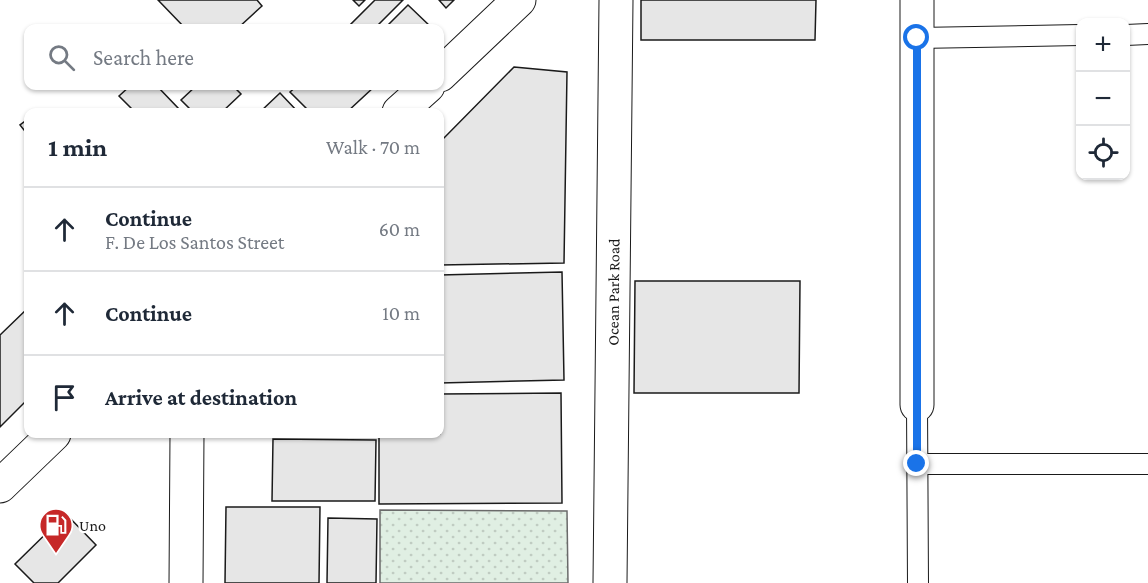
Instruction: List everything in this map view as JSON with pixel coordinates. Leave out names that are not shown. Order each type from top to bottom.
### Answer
[{"type":"street","points":[[444,71],[519,0]]},
{"type":"street","name":"Ocean Park Road","points":[[609,583],[616,0]]},
{"type":"street","points":[[917,0],[917,405]]},
{"type":"street","points":[[403,108],[424,90]]},
{"type":"street","points":[[0,486],[50,438]]},
{"type":"street","points":[[186,583],[187,438]]},
{"type":"lane","points":[[1130,35],[1148,34]]},
{"type":"lane","points":[[917,38],[1076,35]]},
{"type":"lane","points":[[917,405],[918,583]]},
{"type":"lane","points":[[917,464],[1148,464]]},
{"type":"green space","points":[[380,510],[567,511],[568,583],[380,583]]},
{"type":"building","points":[[158,0],[257,0],[262,6],[242,24],[181,24]]},
{"type":"building","points":[[353,0],[365,0],[359,6]]},
{"type":"building","points":[[375,0],[403,0],[379,24],[351,24]]},
{"type":"building","points":[[439,0],[454,0],[446,8]]},
{"type":"building","points":[[641,0],[816,0],[815,40],[641,40]]},
{"type":"building","points":[[408,5],[428,24],[389,24]]},
{"type":"building","points":[[514,67],[567,72],[564,263],[444,265],[444,138]]},
{"type":"building","points":[[126,90],[161,90],[178,108],[131,108],[119,96]]},
{"type":"building","points":[[192,90],[237,90],[241,94],[226,108],[189,108],[181,100]]},
{"type":"building","points":[[292,90],[371,90],[351,108],[306,108],[290,92]]},
{"type":"building","points":[[280,93],[294,108],[264,108]]},
{"type":"building","points":[[562,272],[564,380],[444,383],[444,275]]},
{"type":"building","points":[[635,281],[800,281],[799,393],[634,393]]},
{"type":"building","points":[[24,312],[24,403],[0,427],[0,335]]},
{"type":"building","points":[[561,393],[562,503],[379,504],[379,438],[444,438],[444,394]]},
{"type":"building","points":[[273,439],[376,440],[375,501],[272,501]]},
{"type":"building","points":[[226,507],[320,507],[319,583],[225,583]]},
{"type":"building","name":"Uno","points":[[66,514],[96,545],[58,583],[34,583],[15,564]]},
{"type":"building","points":[[328,518],[377,519],[376,583],[327,583]]},
{"type":"place","name":"Uno","points":[[56,554]]},
{"type":"route","points":[[917,38],[917,464]]}]
